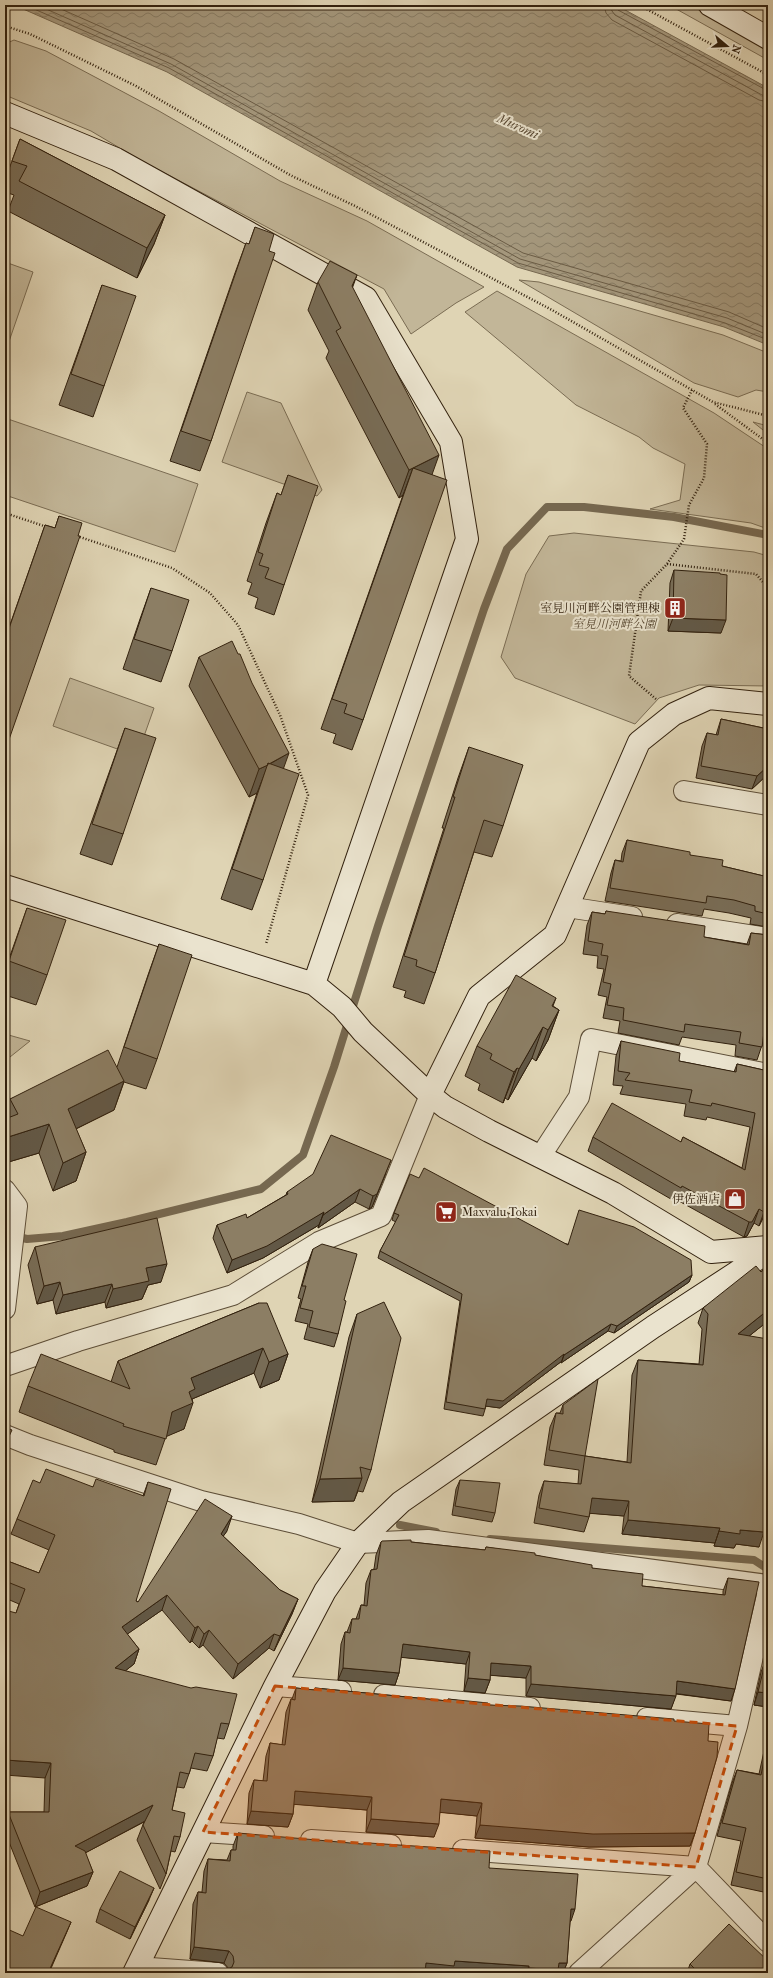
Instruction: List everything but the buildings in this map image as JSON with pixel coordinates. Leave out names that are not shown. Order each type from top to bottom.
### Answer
[{"type":"street","points":[[710,5],[768,38]]},
{"type":"street","points":[[5,113],[116,158],[366,298],[451,442],[467,539],[314,984]]},
{"type":"street","points":[[5,1366],[78,1341],[233,1295],[319,1242],[381,1216],[430,1095],[479,996],[555,935],[639,742],[674,714],[708,698],[768,704]]},
{"type":"street","points":[[684,791],[768,805]]},
{"type":"street","points":[[5,886],[314,984],[342,1006],[363,1032],[430,1095],[445,1107],[614,1194],[711,1252],[768,1247]]},
{"type":"street","points":[[567,907],[768,938]]},
{"type":"street","points":[[540,1157],[579,1096],[591,1039],[768,1074]]},
{"type":"street","points":[[5,1190],[17,1206],[5,1308]]},
{"type":"street","points":[[218,1973],[135,1970],[275,1686],[325,1591],[358,1543],[401,1502],[653,1327],[768,1252]]},
{"type":"street","points":[[5,1435],[30,1445],[201,1501],[299,1524],[358,1543],[428,1540],[768,1585]]},
{"type":"street","points":[[579,1973],[696,1867],[737,1726],[768,1591]]},
{"type":"street","points":[[275,1686],[546,1709]]},
{"type":"street","points":[[626,1716],[737,1726]]},
{"type":"street","points":[[203,1832],[410,1847]]},
{"type":"street","points":[[441,1849],[696,1867],[768,1942]]},
{"type":"path","points":[[639,5],[768,76]]},
{"type":"path","points":[[5,26],[30,34],[136,86],[290,175],[355,206],[544,306],[713,402],[768,443]]},
{"type":"path","points":[[674,714],[629,676],[641,591],[667,564],[684,539],[689,505],[704,478],[707,444],[683,408],[692,390]]},
{"type":"path","points":[[713,402],[768,416]]},
{"type":"path","points":[[5,513],[49,527]]},
{"type":"path","points":[[70,534],[172,568],[210,593],[238,625],[280,715],[308,795],[260,966]]},
{"type":"path","points":[[667,564],[756,574],[768,588]]},
{"type":"highlighted area","points":[[275,1686],[737,1726],[696,1867],[203,1832]]},
{"type":"green space","points":[[669,5],[690,5],[768,49],[768,60]]},
{"type":"green space","points":[[14,40],[46,51],[159,111],[280,181],[367,221],[484,287],[456,303],[411,334],[384,289],[140,160],[91,131],[5,95],[5,44]]},
{"type":"green space","points":[[5,262],[33,272],[5,353]]},
{"type":"green space","points":[[519,280],[539,282],[723,335],[768,353],[768,392],[756,390],[738,397],[694,383]]},
{"type":"green space","points":[[497,291],[714,413],[768,449],[768,529],[751,523],[650,509],[680,500],[685,464],[653,448],[639,437],[576,405],[465,312]]},
{"type":"green space","points":[[247,392],[281,403],[322,490],[317,496],[222,462]]},
{"type":"green space","points":[[5,418],[198,484],[175,552],[5,495]]},
{"type":"green space","points":[[753,422],[768,426],[768,434]]},
{"type":"green space","name":"室見川河畔公園","points":[[574,533],[754,552],[768,556],[768,686],[699,685],[659,698],[635,724],[515,678],[501,657],[526,574],[549,536]]},
{"type":"green space","points":[[70,678],[154,708],[137,756],[53,726]]},
{"type":"green space","points":[[5,1034],[30,1041],[5,1061]]},
{"type":"water","name":"Muromi","points":[[14,5],[616,5],[768,88],[768,345],[724,327],[517,267],[167,72]]},
{"type":"waterway","points":[[14,1236],[27,1239],[63,1236],[261,1189],[303,1155],[334,1067],[378,926],[484,609],[507,549],[547,507],[584,507],[674,517],[768,535]]},
{"type":"waterway","points":[[400,1525],[436,1532]]},
{"type":"waterway","points":[[490,1539],[754,1560],[768,1569]]},
{"type":"place","name":"室見川河畔公園管理棟","points":[[675,608]]},
{"type":"place","name":"伊佐酒店","points":[[735,1199]]},
{"type":"place","name":"Maxvalu Tokai","points":[[446,1212]]}]
